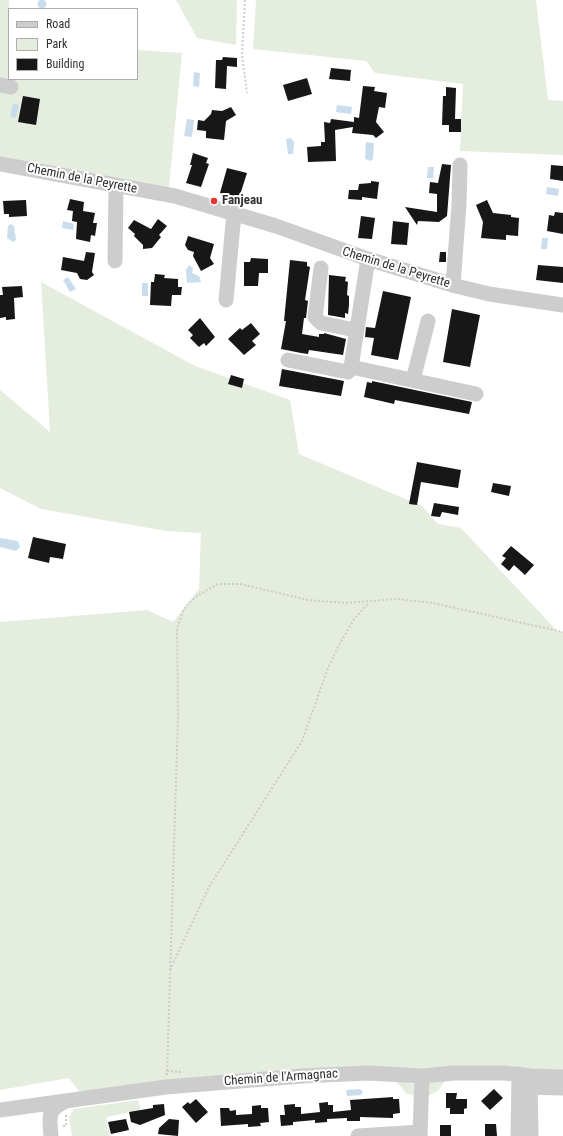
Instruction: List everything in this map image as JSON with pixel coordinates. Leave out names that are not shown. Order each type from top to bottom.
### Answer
[{"type":"street","name":"Chemin de la Peyrette","points":[[0,164],[175,196],[276,226],[312,241],[452,285],[485,294],[563,305]]},
{"type":"street","points":[[452,285],[459,205],[460,165]]},
{"type":"street","points":[[115,260],[116,186]]},
{"type":"street","points":[[226,300],[234,214]]},
{"type":"street","points":[[288,360],[348,372],[351,368],[368,259]]},
{"type":"street","points":[[321,268],[315,316],[321,323],[356,330]]},
{"type":"street","points":[[413,380],[428,321]]},
{"type":"street","points":[[351,368],[476,394]]},
{"type":"street","name":"Chemin de l'Armagnac","points":[[0,1110],[166,1087],[342,1074],[368,1073],[422,1076],[454,1073],[524,1081],[563,1077]]},
{"type":"street","points":[[358,1136],[420,1134],[422,1076]]},
{"type":"street","points":[[524,1081],[563,1088]]},
{"type":"street","points":[[518,1136],[524,1081]]},
{"type":"street","points":[[524,1081],[531,1136]]},
{"type":"street","points":[[51,1136],[49,1119],[50,1113],[55,1106],[65,1101]]},
{"type":"street","points":[[62,1136],[59,1116],[65,1101]]},
{"type":"path","points":[[245,0],[242,55],[247,94]]},
{"type":"path","points":[[166,1087],[178,716],[177,629],[183,611],[197,596],[218,584],[240,584],[308,600],[345,603],[396,599],[433,603],[563,632]]},
{"type":"path","points":[[170,971],[210,887],[302,741],[328,668],[338,647],[354,619],[370,602]]},
{"type":"green space","points":[[0,0],[9,0],[8,80],[138,80],[138,50],[182,53],[169,187],[123,181],[0,158]]},
{"type":"green space","points":[[176,0],[237,0],[236,45],[197,38]]},
{"type":"green space","points":[[256,0],[536,0],[548,100],[563,101],[563,155],[460,151],[463,84],[375,73],[366,61],[253,49]]},
{"type":"green space","points":[[41,282],[195,366],[290,400],[299,454],[422,506],[438,524],[461,528],[557,631],[563,632],[563,1074],[411,1076],[84,1098],[69,1078],[0,1090],[0,622],[147,610],[173,622],[199,589],[201,533],[166,531],[41,509],[0,488],[0,390],[50,432]]},
{"type":"green space","points":[[395,1080],[414,1084],[415,1096],[406,1093]]},
{"type":"green space","points":[[446,1080],[438,1091],[428,1096],[428,1083]]},
{"type":"green space","points":[[138,1100],[141,1110],[106,1117],[110,1136],[72,1136],[69,1117],[74,1109]]},
{"type":"water","points":[[42,-1],[47,4],[44,8],[40,8],[37,4]]},
{"type":"water","points":[[194,72],[200,73],[199,87],[193,86]]},
{"type":"water","points":[[13,103],[19,105],[16,118],[10,117]]},
{"type":"water","points":[[337,105],[352,107],[351,114],[336,112]]},
{"type":"water","points":[[187,119],[194,120],[192,137],[184,136]]},
{"type":"water","points":[[291,138],[294,142],[293,154],[288,154],[286,139]]},
{"type":"water","points":[[366,142],[374,143],[373,159],[371,161],[365,159]]},
{"type":"water","points":[[428,167],[434,167],[433,178],[427,178]]},
{"type":"water","points":[[547,187],[559,189],[558,196],[546,194]]},
{"type":"water","points":[[63,221],[74,224],[73,230],[62,228]]},
{"type":"water","points":[[11,224],[14,226],[16,240],[13,242],[7,238],[8,226]]},
{"type":"water","points":[[542,238],[548,238],[547,249],[541,249]]},
{"type":"water","points":[[189,265],[193,268],[192,273],[199,276],[201,282],[187,283],[186,270]]},
{"type":"water","points":[[68,277],[76,289],[70,292],[63,280]]},
{"type":"water","points":[[142,283],[148,283],[148,296],[142,296]]},
{"type":"water","points":[[0,538],[18,541],[20,547],[16,551],[0,547]]},
{"type":"water","points":[[360,1089],[363,1092],[361,1095],[347,1096],[346,1090]]},
{"type":"building","points":[[223,57],[237,58],[237,67],[227,66],[226,89],[215,88],[216,60],[222,60]]},
{"type":"building","points":[[331,68],[351,70],[350,81],[329,79]]},
{"type":"building","points":[[307,78],[312,94],[288,101],[283,85]]},
{"type":"building","points":[[363,86],[375,87],[374,91],[387,93],[385,108],[379,107],[376,122],[384,132],[376,138],[373,135],[352,133],[353,127],[335,130],[336,161],[308,162],[307,147],[321,146],[321,142],[325,142],[324,122],[330,123],[331,119],[354,122],[354,117],[359,118]]},
{"type":"building","points":[[446,87],[456,88],[455,119],[461,119],[461,132],[449,132],[449,125],[442,125],[443,96],[446,96]]},
{"type":"building","points":[[23,96],[40,99],[36,125],[18,122]]},
{"type":"building","points":[[231,107],[236,115],[226,121],[224,140],[206,138],[206,131],[197,130],[198,120],[204,121],[211,114],[212,110],[222,111]]},
{"type":"building","points":[[193,153],[208,158],[206,163],[209,164],[201,187],[186,183],[192,165],[190,165]]},
{"type":"building","points":[[442,164],[451,165],[447,216],[439,222],[418,221],[417,225],[405,207],[437,212],[437,194],[429,193],[430,182],[438,183]]},
{"type":"building","points":[[551,165],[563,166],[563,181],[550,179]]},
{"type":"building","points":[[227,168],[247,173],[239,198],[220,193]]},
{"type":"building","points":[[371,181],[379,182],[377,199],[362,197],[362,200],[348,199],[349,190],[358,190],[359,184],[371,183]]},
{"type":"building","points":[[70,199],[84,202],[83,211],[95,213],[93,223],[97,223],[95,236],[91,235],[90,242],[76,239],[77,222],[72,221],[73,211],[67,210]]},
{"type":"building","points":[[26,200],[27,216],[9,217],[9,214],[4,214],[3,201]]},
{"type":"building","points":[[487,200],[493,213],[511,215],[511,217],[519,218],[518,236],[506,235],[506,240],[481,238],[483,222],[476,205]]},
{"type":"building","points":[[555,212],[563,213],[563,234],[547,231],[549,215],[554,216]]},
{"type":"building","points":[[361,216],[375,218],[372,239],[358,238]]},
{"type":"building","points":[[158,219],[167,226],[159,235],[161,237],[152,248],[143,249],[143,245],[134,236],[135,234],[128,228],[134,220],[151,229]]},
{"type":"building","points":[[393,221],[409,223],[407,245],[391,244]]},
{"type":"building","points":[[188,236],[214,244],[210,258],[214,264],[201,271],[193,256],[194,252],[188,250],[185,245]]},
{"type":"building","points":[[86,252],[95,253],[92,272],[94,275],[87,280],[80,279],[77,273],[61,270],[63,257],[84,261]]},
{"type":"building","points":[[440,252],[446,252],[446,262],[439,262]]},
{"type":"building","points":[[251,258],[268,259],[268,273],[259,273],[258,286],[244,286],[244,262],[250,262]]},
{"type":"building","points":[[290,260],[307,262],[307,266],[310,267],[305,300],[308,301],[306,318],[304,318],[302,334],[319,337],[319,334],[324,333],[346,339],[343,355],[309,350],[308,354],[281,349],[286,321],[284,321]]},
{"type":"building","points":[[538,265],[563,267],[563,283],[536,280]]},
{"type":"building","points":[[155,274],[165,275],[164,278],[178,279],[178,287],[182,287],[181,295],[172,295],[171,306],[150,305],[151,282],[154,282]]},
{"type":"building","points":[[329,275],[346,277],[345,281],[348,282],[347,295],[349,296],[349,305],[348,314],[345,313],[345,318],[328,315]]},
{"type":"building","points":[[22,286],[23,297],[14,298],[15,319],[6,320],[6,317],[0,318],[0,295],[3,295],[2,287]]},
{"type":"building","points":[[383,291],[411,297],[398,360],[371,355],[374,338],[365,337],[366,327],[375,328]]},
{"type":"building","points":[[452,309],[480,315],[470,367],[443,362]]},
{"type":"building","points":[[200,318],[215,337],[206,346],[204,343],[199,347],[190,338],[193,335],[188,330]]},
{"type":"building","points":[[251,323],[260,334],[252,341],[256,345],[244,355],[228,339],[240,328],[242,330]]},
{"type":"building","points":[[282,369],[344,381],[341,396],[279,386]]},
{"type":"building","points":[[231,375],[244,379],[242,388],[228,384]]},
{"type":"building","points":[[372,381],[472,402],[469,414],[395,400],[394,404],[364,397],[367,382],[372,383]]},
{"type":"building","points":[[417,462],[461,470],[458,488],[421,482],[417,505],[409,504]]},
{"type":"building","points":[[493,483],[511,486],[509,496],[491,492]]},
{"type":"building","points":[[434,503],[459,507],[458,515],[442,512],[440,517],[431,516]]},
{"type":"building","points":[[33,537],[66,544],[63,559],[50,557],[49,563],[28,558]]},
{"type":"building","points":[[511,546],[534,565],[525,575],[514,565],[509,571],[501,564],[506,558],[502,556]]},
{"type":"building","points":[[494,1089],[503,1098],[490,1110],[481,1101]]},
{"type":"building","points":[[446,1093],[457,1093],[456,1099],[467,1099],[467,1108],[464,1109],[464,1114],[450,1114],[450,1108],[446,1108]]},
{"type":"building","points":[[393,1097],[393,1099],[399,1099],[400,1113],[393,1114],[393,1118],[360,1117],[360,1121],[347,1121],[347,1118],[327,1119],[327,1122],[315,1123],[315,1120],[293,1122],[293,1125],[281,1126],[280,1115],[285,1115],[284,1105],[295,1104],[295,1107],[301,1107],[301,1114],[320,1112],[319,1103],[328,1102],[328,1105],[333,1105],[333,1112],[351,1110],[350,1100]]},
{"type":"building","points":[[196,1099],[208,1112],[196,1123],[182,1107],[188,1102],[190,1104]]},
{"type":"building","points":[[164,1104],[165,1115],[140,1125],[131,1122],[129,1112],[153,1108],[153,1105]]},
{"type":"building","points":[[261,1105],[261,1108],[268,1108],[269,1122],[260,1123],[261,1126],[248,1127],[248,1124],[221,1126],[220,1108],[229,1108],[230,1111],[236,1110],[236,1115],[252,1114],[252,1106]]},
{"type":"building","points":[[126,1119],[129,1130],[111,1134],[108,1122]]},
{"type":"building","points":[[169,1119],[179,1120],[178,1136],[158,1134],[159,1128]]},
{"type":"building","points":[[485,1124],[496,1124],[497,1136],[485,1136]]},
{"type":"building","points":[[440,1125],[451,1125],[451,1136],[440,1136]]},
{"type":"place","name":"Fanjeau","points":[[214,201]]}]
